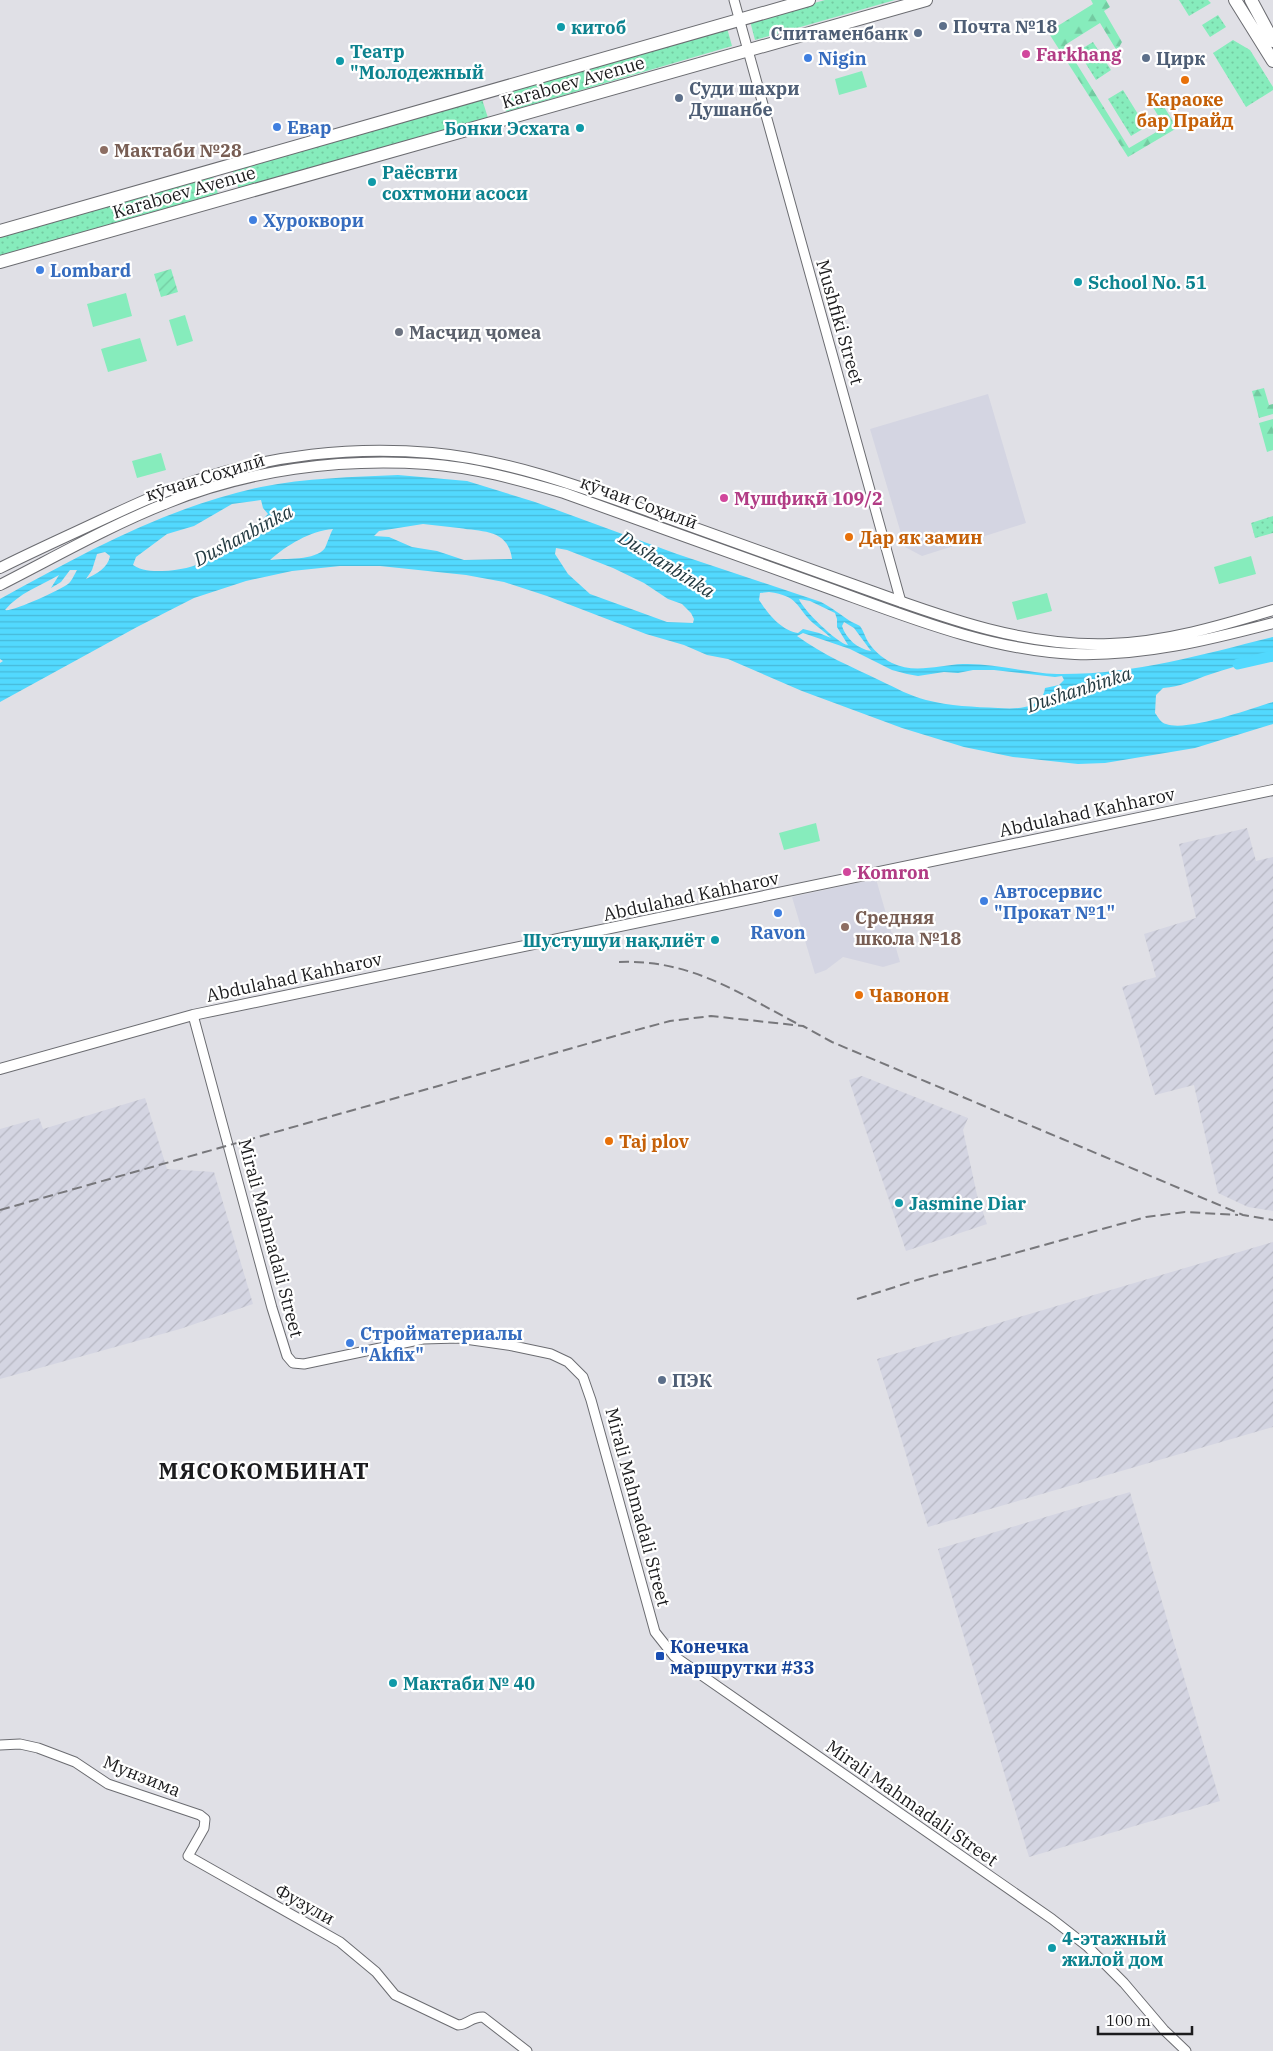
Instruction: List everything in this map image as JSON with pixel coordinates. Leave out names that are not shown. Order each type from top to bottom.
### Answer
[{"type":"highway","name":"Karaboev Avenue","points":[[0,231],[809,0]]},
{"type":"highway","name":"Karaboev Avenue","points":[[0,262],[926,0]]},
{"type":"highway","points":[[1235,0],[1273,61]]},
{"type":"highway","points":[[1251,0],[1273,41]]},
{"type":"main road","name":"кӯчаи Соҳилӣ","points":[[0,568],[150,497],[224,472],[310,455],[364,451],[430,453],[468,458],[525,470],[604,495],[901,602],[969,625],[1014,636],[1075,643],[1111,644],[1154,640],[1217,626],[1273,610]]},
{"type":"main road","name":"кӯчаи Соҳилӣ","points":[[0,585],[146,512],[191,494],[248,477],[311,466],[360,463],[428,464],[518,480],[564,493],[962,635],[1007,645],[1060,652],[1111,654],[1176,647],[1273,624]]},
{"type":"main road","name":"Abdulahad Kahharov","points":[[0,1069],[193,1015],[1273,790]]},
{"type":"street","name":"Mushfiki Street","points":[[734,0],[901,602]]},
{"type":"street","name":"Mirali Mahmadali Street","points":[[193,1015],[286,1356],[293,1363],[304,1364],[423,1339],[458,1338],[551,1354],[568,1362],[583,1377],[591,1400],[654,1632],[674,1656],[1052,1919],[1094,1953],[1124,1983],[1164,2030],[1186,2051]]},
{"type":"street","name":"Мунзима","points":[[0,1744],[20,1744],[38,1748],[75,1762],[108,1784],[200,1815],[205,1819],[204,1828],[188,1856]]},
{"type":"street","name":"Фузули","points":[[188,1856],[340,1942],[376,1972],[395,1995],[458,2026],[474,2017],[482,2017],[527,2051]]},
{"type":"shaded area","points":[[988,394],[1026,523],[922,556],[905,547],[870,429]]},
{"type":"shaded area","points":[[1247,828],[1256,861],[1273,857],[1273,1211],[1248,1207],[1218,1193],[1194,1085],[1155,1095],[1122,987],[1156,977],[1144,934],[1196,918],[1179,844]]},
{"type":"shaded area","name":"Средняя школа №18","points":[[876,879],[900,962],[883,967],[843,957],[826,970],[815,974],[792,897]]},
{"type":"shaded area","points":[[862,1076],[968,1118],[963,1130],[977,1195],[987,1224],[906,1251],[849,1080]]},
{"type":"shaded area","points":[[145,1098],[167,1169],[214,1172],[253,1304],[180,1329],[0,1379],[0,1129],[39,1118],[43,1129]]},
{"type":"shaded area","points":[[1273,1242],[1273,1427],[928,1527],[877,1359]]},
{"type":"shaded area","points":[[1130,1492],[1220,1801],[1029,1857],[938,1549]]},
{"type":"green space","points":[[825,0],[895,0],[755,40],[750,21]]},
{"type":"green space","points":[[1091,0],[1106,0],[1110,7],[1104,11],[1122,42],[1117,51],[1100,23],[1065,45],[1129,148],[1165,127],[1148,99],[1158,97],[1177,128],[1128,157],[1048,32],[1093,4]]},
{"type":"green space","points":[[1179,0],[1208,0],[1211,3],[1189,16]]},
{"type":"green space","points":[[1218,15],[1226,27],[1210,37],[1202,25]]},
{"type":"green space","points":[[727,28],[732,46],[506,112],[500,93]]},
{"type":"green space","points":[[1233,40],[1250,50],[1273,87],[1273,90],[1246,107],[1213,53]]},
{"type":"green space","points":[[1093,42],[1111,70],[1096,80],[1078,51]]},
{"type":"green space","points":[[862,71],[867,87],[839,95],[835,79]]},
{"type":"green space","points":[[1123,90],[1146,127],[1131,136],[1108,99]]},
{"type":"green space","points":[[482,99],[488,118],[239,190],[233,171]]},
{"type":"green space","points":[[213,175],[218,194],[0,256],[0,237]]},
{"type":"green space","points":[[171,269],[178,292],[161,297],[154,274]]},
{"type":"green space","points":[[126,293],[132,316],[93,327],[87,304]]},
{"type":"green space","points":[[185,315],[193,341],[177,346],[169,320]]},
{"type":"green space","points":[[140,338],[147,361],[108,372],[101,349]]},
{"type":"green space","points":[[1264,388],[1269,405],[1273,404],[1273,414],[1259,418],[1252,391]]},
{"type":"green space","points":[[1273,419],[1273,450],[1267,452],[1259,423]]},
{"type":"green space","points":[[161,453],[166,470],[137,478],[132,461]]},
{"type":"green space","points":[[1273,516],[1273,533],[1255,538],[1251,523]]},
{"type":"green space","points":[[1251,556],[1256,574],[1219,584],[1214,567]]},
{"type":"green space","points":[[1047,593],[1052,611],[1017,620],[1012,602]]},
{"type":"green space","points":[[816,823],[820,841],[784,850],[779,833]]},
{"type":"water","points":[[398,475],[467,481],[535,502],[677,554],[821,602],[860,626],[869,643],[881,656],[892,663],[909,668],[975,664],[1057,674],[1113,671],[1166,663],[1273,637],[1273,652],[1265,656],[1185,684],[1163,688],[1156,695],[1155,713],[1164,723],[1176,726],[1188,725],[1219,719],[1273,702],[1273,724],[1195,748],[1105,763],[1078,764],[1013,757],[964,747],[902,728],[802,691],[728,659],[707,655],[684,645],[646,634],[547,596],[504,582],[466,575],[380,566],[340,566],[292,571],[246,581],[194,598],[0,702],[0,663],[3,661],[0,659],[0,599],[126,533],[158,519],[225,496],[278,484],[329,478]],"holes":[[[261,500],[263,508],[268,514],[226,549],[197,565],[162,571],[143,570],[133,565],[136,557],[167,534],[194,526],[232,504]],[[423,524],[485,532],[500,537],[510,549],[512,559],[464,560],[437,551],[412,547],[389,537],[374,536],[379,531]],[[333,529],[325,548],[321,552],[307,557],[270,560],[291,544],[316,533]],[[556,548],[567,550],[613,568],[644,583],[668,599],[682,604],[691,613],[694,619],[693,623],[667,622],[590,594],[568,574],[555,554]],[[105,552],[110,556],[104,567],[86,579],[92,570],[97,554]],[[70,570],[77,570],[71,581],[63,587],[26,604],[5,610],[23,594],[59,575],[51,588],[61,582]],[[769,592],[786,596],[796,603],[807,617],[831,638],[803,629],[798,633],[786,629],[771,616],[759,600],[760,593]],[[799,599],[810,601],[835,613],[837,627],[848,645],[829,633]],[[844,622],[854,628],[871,651],[857,646],[846,635],[842,626]],[[803,633],[850,649],[892,670],[918,676],[944,672],[958,673],[973,670],[994,670],[1055,677],[1062,676],[1064,680],[1059,685],[1045,688],[1039,701],[1027,707],[1005,708],[953,705],[926,700],[909,694],[817,649],[797,636]]]},
{"type":"waterway","name":"Dushanbinka","points":[[1238,664],[1273,656]]},
{"type":"railway","points":[[619,962],[644,962],[690,972],[733,989],[796,1023]]},
{"type":"railway","points":[[0,1210],[629,1032],[670,1021],[711,1016],[803,1026],[832,1042],[1243,1215],[1273,1220]]},
{"type":"railway","points":[[857,1299],[917,1280],[1146,1217],[1185,1212],[1238,1215]]},
{"type":"place","name":"Почта №18","points":[[943,26]]},
{"type":"place","name":"китоб","points":[[561,27]]},
{"type":"place","name":"Спитаменбанк","points":[[918,33]]},
{"type":"place","name":"Farkhang","points":[[1026,54]]},
{"type":"place","name":"Nigin","points":[[808,58]]},
{"type":"place","name":"Цирк","points":[[1146,58]]},
{"type":"place","name":"Театр \"Молодежный","points":[[340,61]]},
{"type":"place","name":"Караоке бар Прайд","points":[[1185,80]]},
{"type":"place","name":"Суди шахри Душанбе","points":[[679,98]]},
{"type":"place","name":"Евар","points":[[277,127]]},
{"type":"place","name":"Бонки Эсхата","points":[[580,128]]},
{"type":"place","name":"Мактаби №28","points":[[104,150]]},
{"type":"place","name":"Раёсвти сохтмони асоси","points":[[372,182]]},
{"type":"place","name":"Хуроквори","points":[[253,220]]},
{"type":"place","name":"Lombard","points":[[40,270]]},
{"type":"place","name":"School No. 51","points":[[1078,282]]},
{"type":"place","name":"Масҷид ҷомеа","points":[[399,332]]},
{"type":"place","name":"Мушфиқӣ 109/2","points":[[724,498]]},
{"type":"place","name":"Дар як замин","points":[[849,537]]},
{"type":"place","name":"Komron","points":[[847,872]]},
{"type":"place","name":"Автосервис \"Прокат №1\"","points":[[984,901]]},
{"type":"place","name":"Ravon","points":[[778,913]]},
{"type":"place","name":"Средняя школа №18","points":[[845,927]]},
{"type":"place","name":"Шустушуи нақлиёт","points":[[715,940]]},
{"type":"place","name":"Чавонон","points":[[859,995]]},
{"type":"place","name":"Taj plov","points":[[609,1141]]},
{"type":"place","name":"Jasmine Diar","points":[[899,1203]]},
{"type":"place","name":"Стройматериалы \"Akfix\"","points":[[350,1343]]},
{"type":"place","name":"ПЭК","points":[[662,1380]]},
{"type":"place","name":"Конечка маршрутки #33","points":[[660,1656]]},
{"type":"place","name":"Мактаби № 40","points":[[393,1683]]},
{"type":"place","name":"4-этажный жилой дом","points":[[1052,1948]]},
{"type":"district","name":"МЯСОКОМБИНАТ","points":[[264,1470]]}]
